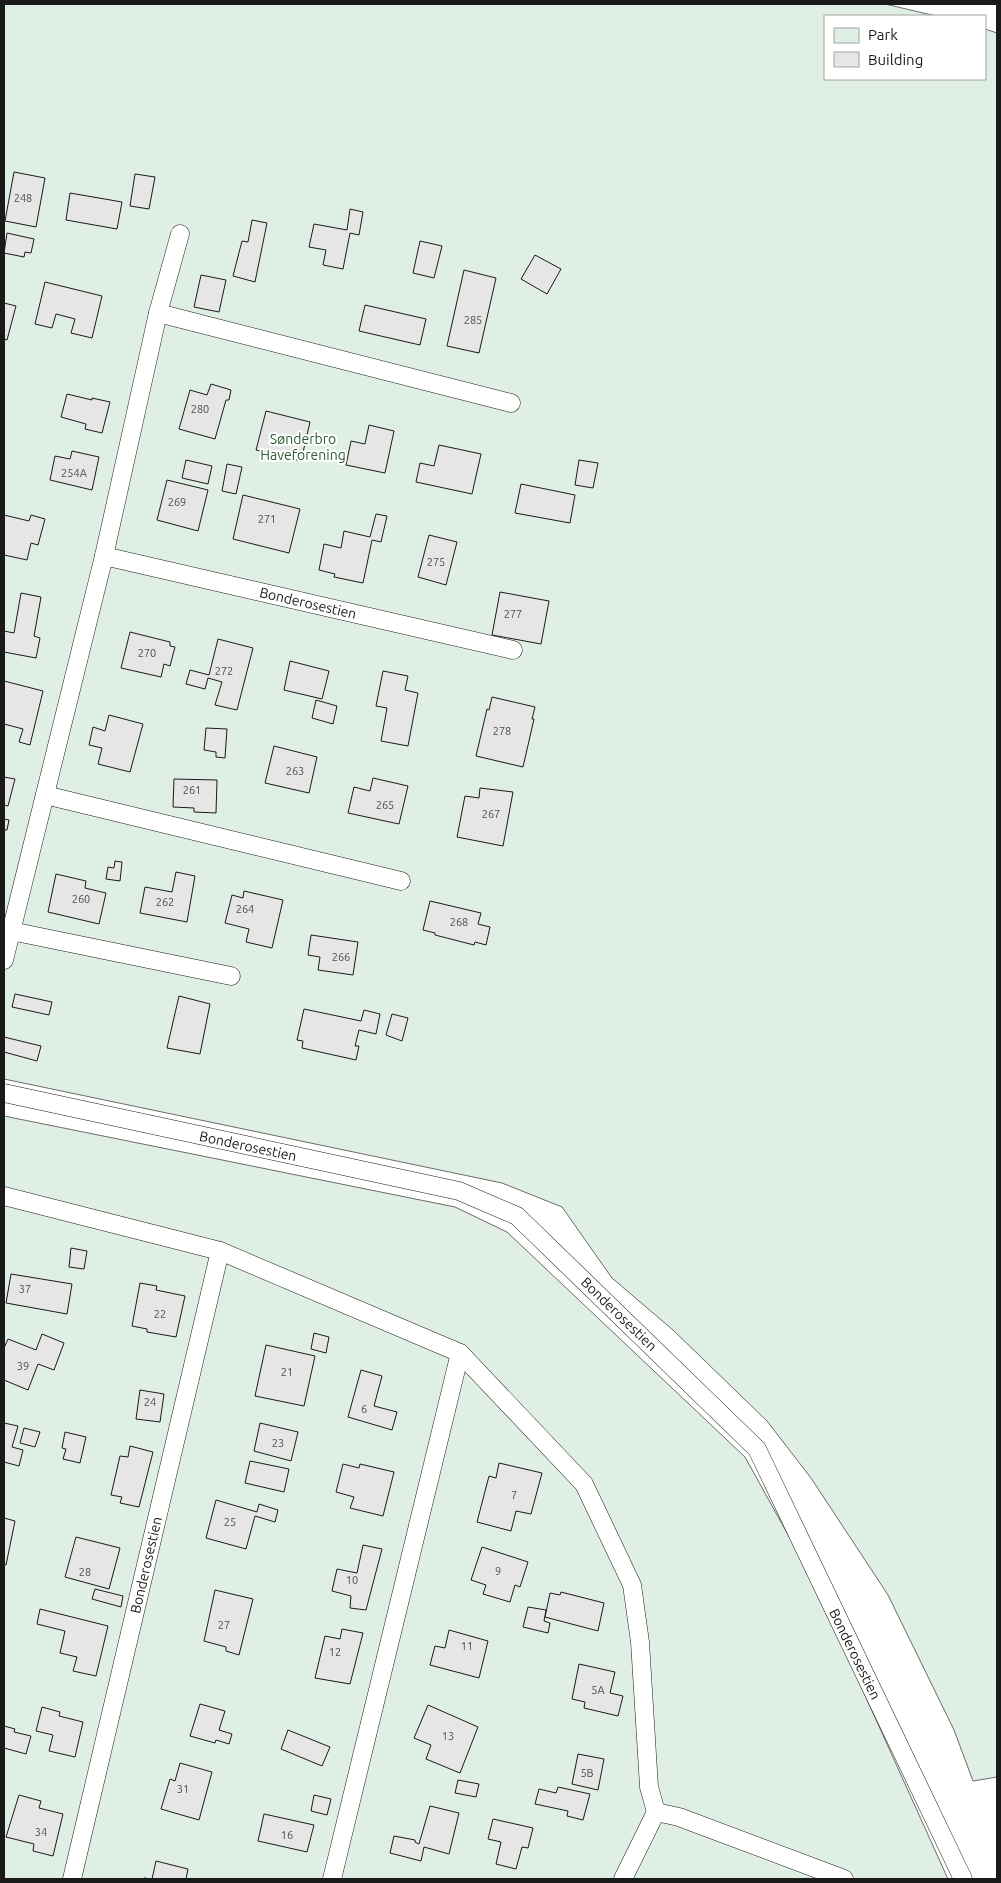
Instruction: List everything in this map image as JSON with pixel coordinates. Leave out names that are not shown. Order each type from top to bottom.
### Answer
[{"type":"lane","points":[[4,960],[104,556],[158,312],[180,234]]},
{"type":"lane","points":[[158,312],[511,403]]},
{"type":"lane","name":"Bonderosestien","points":[[104,556],[512,650]]},
{"type":"lane","points":[[45,795],[402,881]]},
{"type":"lane","points":[[11,931],[231,976]]},
{"type":"lane","name":"Bonderosestien","points":[[4,1093],[459,1191],[517,1216],[757,1449],[963,1879]]},
{"type":"lane","points":[[4,1196],[220,1251],[460,1353],[584,1484],[632,1585],[640,1642],[649,1787],[656,1812],[624,1879]]},
{"type":"lane","name":"Bonderosestien","points":[[72,1879],[220,1251]]},
{"type":"lane","points":[[332,1879],[460,1353]]},
{"type":"lane","points":[[656,1812],[678,1817],[844,1879]]},
{"type":"green space","name":"Sønderbro Haveforening","points":[[4,4],[885,4],[932,15],[824,15],[824,80],[986,80],[986,29],[997,33],[997,1777],[973,1781],[954,1730],[888,1595],[811,1478],[767,1421],[673,1330],[612,1278],[562,1207],[502,1183],[4,1079]]},
{"type":"green space","points":[[4,1116],[455,1207],[507,1232],[745,1457],[812,1578],[948,1879],[4,1879]]},
{"type":"building","points":[[14,172],[45,178],[36,227],[5,221]]},
{"type":"building","points":[[135,174],[155,177],[149,209],[130,206]]},
{"type":"building","points":[[70,193],[122,202],[117,229],[66,220]]},
{"type":"building","points":[[350,209],[363,212],[359,235],[350,233],[343,269],[323,265],[326,250],[309,247],[314,224],[347,230]]},
{"type":"building","points":[[252,220],[267,223],[255,282],[233,276],[242,241],[248,242]]},
{"type":"building","points":[[7,233],[34,239],[31,253],[25,252],[24,257],[4,253]]},
{"type":"building","points":[[420,241],[442,246],[434,278],[413,273]]},
{"type":"building","points":[[535,255],[561,269],[547,294],[521,279]]},
{"type":"building","points":[[464,270],[496,278],[479,353],[447,346]]},
{"type":"building","points":[[201,275],[226,280],[219,312],[194,307]]},
{"type":"building","points":[[45,282],[102,296],[92,338],[71,333],[75,319],[56,314],[52,328],[35,324]]},
{"type":"building","points":[[4,303],[16,306],[7,340],[4,339]]},
{"type":"building","points":[[365,305],[426,319],[420,345],[359,331]]},
{"type":"building","points":[[211,384],[231,390],[229,400],[226,400],[215,439],[179,429],[190,390],[207,395]]},
{"type":"building","points":[[67,394],[110,402],[102,433],[85,429],[86,424],[61,417]]},
{"type":"building","points":[[266,411],[310,422],[301,461],[256,450]]},
{"type":"building","points":[[369,425],[394,431],[385,473],[346,465],[351,441],[365,444]]},
{"type":"building","points":[[439,445],[481,454],[472,494],[416,482],[420,463],[434,466]]},
{"type":"building","points":[[72,451],[99,457],[92,490],[50,480],[55,456],[70,459]]},
{"type":"building","points":[[186,460],[212,466],[208,484],[182,478]]},
{"type":"building","points":[[579,460],[598,463],[593,488],[575,485]]},
{"type":"building","points":[[227,464],[242,467],[236,494],[222,491]]},
{"type":"building","points":[[167,480],[208,490],[198,531],[157,520]]},
{"type":"building","points":[[521,484],[575,495],[570,523],[515,513]]},
{"type":"building","points":[[243,495],[300,509],[289,553],[233,539]]},
{"type":"building","points":[[376,514],[387,516],[381,542],[372,540],[363,583],[334,577],[335,574],[319,570],[324,544],[341,548],[344,531],[370,537]]},
{"type":"building","points":[[4,515],[29,521],[31,515],[45,519],[38,545],[31,543],[27,560],[4,555]]},
{"type":"building","points":[[429,535],[457,542],[446,585],[418,577]]},
{"type":"building","points":[[500,592],[549,601],[541,644],[492,635]]},
{"type":"building","points":[[21,593],[41,597],[34,636],[40,638],[36,658],[4,652],[4,631],[14,633]]},
{"type":"building","points":[[130,632],[170,642],[170,646],[175,647],[170,666],[164,664],[161,677],[121,668]]},
{"type":"building","points":[[218,639],[253,648],[237,710],[215,705],[222,682],[208,678],[205,689],[186,684],[190,670],[209,675]]},
{"type":"building","points":[[290,661],[329,671],[322,699],[284,690]]},
{"type":"building","points":[[383,671],[408,676],[405,690],[418,693],[408,746],[381,741],[387,708],[376,706]]},
{"type":"building","points":[[4,681],[43,691],[30,745],[19,742],[23,729],[4,724]]},
{"type":"building","points":[[492,697],[535,707],[523,767],[476,756],[487,709],[489,710]]},
{"type":"building","points":[[316,700],[337,706],[333,724],[312,718]]},
{"type":"building","points":[[109,715],[143,724],[130,772],[98,764],[102,748],[89,745],[93,727],[105,731]]},
{"type":"building","points":[[206,728],[227,729],[225,758],[216,757],[216,752],[204,750]]},
{"type":"building","points":[[274,746],[317,757],[309,793],[265,783]]},
{"type":"building","points":[[4,777],[15,779],[8,806],[4,805]]},
{"type":"building","points":[[373,778],[408,786],[399,824],[348,813],[354,787],[370,791]]},
{"type":"building","points":[[174,779],[217,780],[216,813],[194,812],[194,808],[173,807]]},
{"type":"building","points":[[480,788],[513,792],[503,846],[457,837],[465,796],[479,798]]},
{"type":"building","points":[[4,819],[9,820],[7,830],[4,830]]},
{"type":"building","points":[[115,861],[122,862],[120,881],[106,879],[108,867],[114,868]]},
{"type":"building","points":[[176,872],[195,876],[187,922],[140,913],[145,887],[172,892]]},
{"type":"building","points":[[56,874],[86,881],[85,888],[106,893],[99,924],[48,912]]},
{"type":"building","points":[[244,891],[283,900],[272,948],[246,942],[249,929],[225,923],[232,895],[243,898]]},
{"type":"building","points":[[430,901],[481,913],[478,924],[490,927],[486,945],[475,942],[474,945],[423,930]]},
{"type":"building","points":[[311,935],[358,942],[353,975],[318,970],[320,957],[308,955]]},
{"type":"building","points":[[15,994],[52,1002],[49,1015],[12,1007]]},
{"type":"building","points":[[179,996],[210,1004],[200,1054],[167,1048]]},
{"type":"building","points":[[304,1009],[361,1021],[364,1010],[380,1014],[376,1034],[359,1030],[355,1046],[359,1046],[356,1060],[302,1048],[303,1041],[297,1040]]},
{"type":"building","points":[[392,1014],[408,1018],[402,1041],[386,1035]]},
{"type":"building","points":[[4,1037],[41,1046],[37,1061],[4,1052]]},
{"type":"building","points":[[71,1248],[87,1251],[84,1269],[69,1267]]},
{"type":"building","points":[[11,1274],[72,1284],[67,1314],[6,1303]]},
{"type":"building","points":[[140,1283],[157,1286],[156,1290],[185,1296],[176,1337],[147,1332],[147,1329],[132,1326]]},
{"type":"building","points":[[314,1333],[329,1337],[326,1353],[311,1349]]},
{"type":"building","points":[[42,1334],[64,1343],[54,1370],[38,1364],[28,1390],[4,1380],[4,1348],[8,1339],[36,1350]]},
{"type":"building","points":[[266,1345],[315,1356],[304,1406],[255,1396]]},
{"type":"building","points":[[361,1370],[382,1376],[374,1406],[397,1412],[392,1430],[348,1417]]},
{"type":"building","points":[[140,1390],[164,1394],[160,1422],[136,1419]]},
{"type":"building","points":[[4,1423],[18,1426],[12,1447],[23,1450],[19,1466],[4,1462]]},
{"type":"building","points":[[260,1423],[298,1432],[291,1461],[254,1451]]},
{"type":"building","points":[[24,1428],[40,1432],[35,1447],[20,1443]]},
{"type":"building","points":[[65,1432],[86,1437],[80,1463],[63,1459],[66,1449],[62,1448]]},
{"type":"building","points":[[130,1446],[153,1452],[139,1507],[120,1503],[122,1497],[111,1495],[120,1456],[128,1457]]},
{"type":"building","points":[[250,1461],[289,1469],[284,1492],[245,1483]]},
{"type":"building","points":[[499,1463],[542,1473],[531,1514],[516,1511],[511,1531],[477,1522],[489,1476],[496,1478]]},
{"type":"building","points":[[343,1464],[359,1468],[360,1464],[394,1472],[383,1516],[350,1508],[354,1497],[336,1492]]},
{"type":"building","points":[[216,1500],[257,1512],[259,1504],[278,1510],[275,1522],[255,1516],[246,1549],[206,1538]]},
{"type":"building","points":[[4,1518],[15,1521],[6,1565],[4,1564]]},
{"type":"building","points":[[76,1537],[120,1548],[109,1589],[65,1577]]},
{"type":"building","points":[[363,1545],[382,1549],[366,1610],[350,1608],[351,1596],[332,1591],[337,1569],[357,1573]]},
{"type":"building","points":[[482,1547],[528,1562],[520,1587],[515,1585],[510,1602],[483,1594],[486,1585],[471,1580]]},
{"type":"building","points":[[95,1589],[123,1596],[121,1607],[92,1599]]},
{"type":"building","points":[[215,1590],[253,1599],[239,1655],[226,1651],[226,1647],[204,1641]]},
{"type":"building","points":[[561,1592],[604,1603],[598,1631],[545,1617],[550,1593],[560,1595]]},
{"type":"building","points":[[528,1607],[546,1610],[544,1621],[550,1623],[548,1633],[523,1627]]},
{"type":"building","points":[[40,1609],[108,1626],[96,1676],[73,1671],[77,1657],[60,1653],[65,1631],[37,1624]]},
{"type":"building","points":[[342,1629],[363,1633],[350,1684],[315,1678],[325,1636],[340,1639]]},
{"type":"building","points":[[449,1630],[488,1641],[479,1678],[430,1665],[435,1646],[445,1648]]},
{"type":"building","points":[[579,1664],[615,1672],[610,1693],[623,1696],[618,1716],[584,1708],[585,1702],[572,1699]]},
{"type":"building","points":[[200,1704],[225,1711],[219,1730],[232,1734],[229,1744],[216,1740],[215,1743],[190,1736]]},
{"type":"building","points":[[428,1705],[478,1727],[460,1773],[426,1759],[431,1745],[414,1738]]},
{"type":"building","points":[[42,1707],[60,1712],[59,1716],[83,1722],[75,1757],[49,1751],[53,1735],[36,1731]]},
{"type":"building","points":[[4,1726],[15,1729],[14,1732],[31,1736],[26,1754],[4,1748]]},
{"type":"building","points":[[288,1730],[330,1747],[322,1766],[281,1749]]},
{"type":"building","points":[[578,1754],[604,1759],[598,1790],[572,1784]]},
{"type":"building","points":[[180,1763],[212,1772],[199,1820],[161,1809],[170,1779],[175,1781]]},
{"type":"building","points":[[458,1780],[479,1784],[476,1797],[455,1793]]},
{"type":"building","points":[[558,1787],[590,1794],[583,1820],[567,1816],[568,1811],[535,1804],[539,1789],[556,1793]]},
{"type":"building","points":[[19,1795],[41,1801],[39,1808],[63,1814],[53,1856],[33,1851],[34,1844],[6,1837]]},
{"type":"building","points":[[314,1795],[331,1799],[327,1815],[311,1811]]},
{"type":"building","points":[[430,1806],[459,1813],[449,1854],[424,1847],[421,1861],[390,1853],[394,1836],[415,1840],[419,1844]]},
{"type":"building","points":[[264,1814],[314,1825],[307,1852],[258,1841]]},
{"type":"building","points":[[493,1819],[533,1828],[528,1848],[522,1847],[516,1869],[496,1864],[501,1842],[488,1839]]},
{"type":"building","points":[[156,1861],[188,1869],[186,1879],[152,1879]]}]
